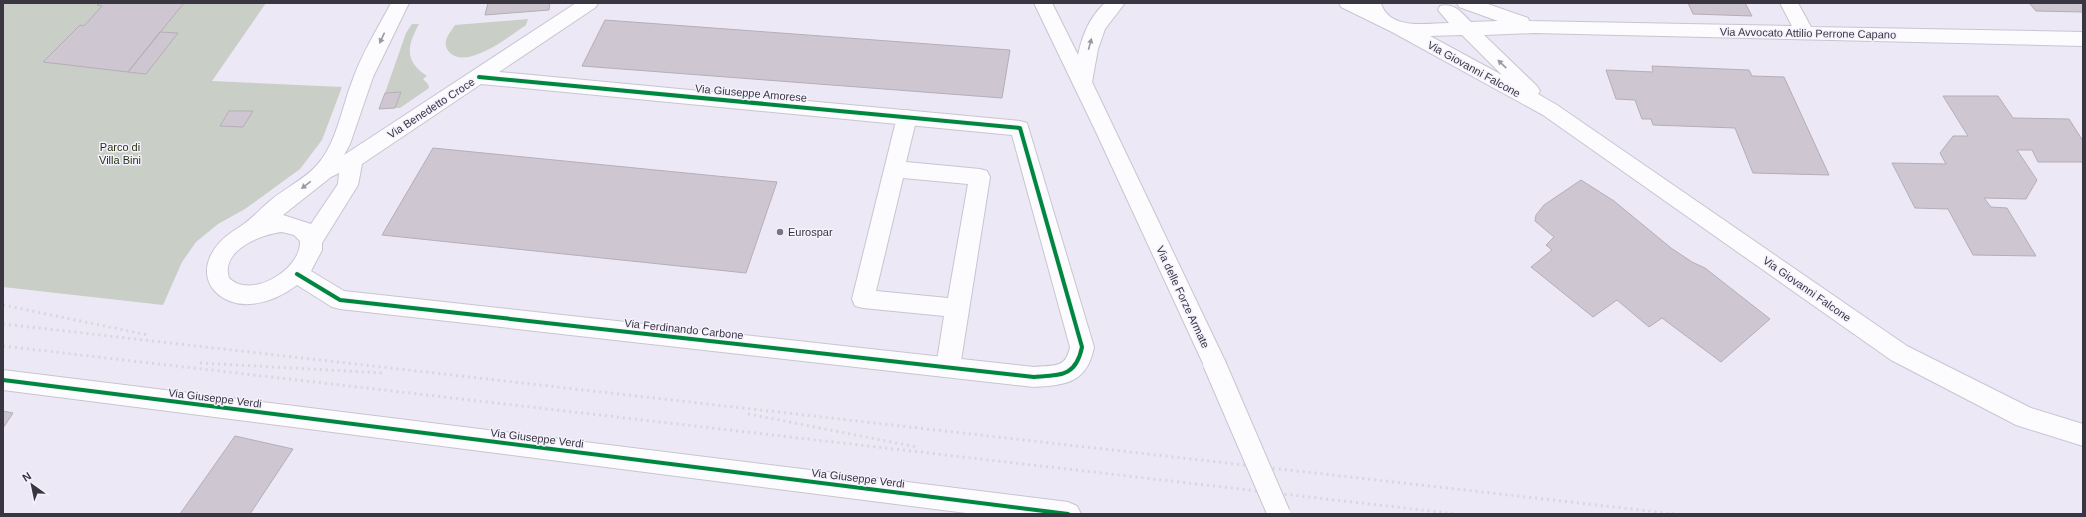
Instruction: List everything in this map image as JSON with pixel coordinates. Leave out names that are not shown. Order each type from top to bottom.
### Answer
[{"type":"street","points":[[352,160],[348,185],[312,240],[312,251],[307,263],[297,274],[284,285],[267,292],[252,295],[237,294],[226,290],[219,282],[216,272],[218,261],[226,249],[324,171],[340,144],[363,77],[400,3]]},
{"type":"street","name":"Via Benedetto Croce","points":[[324,171],[352,160],[590,3]]},
{"type":"street","name":"Via delle Forze Armate","points":[[1043,3],[1082,82],[1214,364],[1280,514]]},
{"type":"street","points":[[1082,82],[1091,40],[1104,12],[1116,3]]},
{"type":"street","name":"Via Giovanni Falcone","points":[[1348,3],[1550,110],[1899,353],[2025,417],[2083,435]]},
{"type":"street","points":[[1372,3],[1377,15],[1392,25]]},
{"type":"street","name":"Via Avvocato Attilio Perrone Capano","points":[[1466,3],[1534,27]]},
{"type":"street","points":[[1789,3],[1805,33]]},
{"type":"street","points":[[1426,30],[1440,22],[1445,17],[1446,7]]},
{"type":"street","name":"Via Giovanni Falcone","points":[[1446,7],[1466,29],[1550,110]]},
{"type":"street","name":"Via Avvocato Attilio Perrone Capano","points":[[1392,25],[1412,30],[1534,27],[2083,39]]},
{"type":"street","name":"Via Giuseppe Amorese","points":[[479,77],[1020,128],[1082,347],[1081,358],[1073,368]]},
{"type":"street","points":[[907,117],[863,299],[957,308]]},
{"type":"street","points":[[895,169],[980,176],[948,367]]},
{"type":"street","points":[[251,230],[267,225],[282,223],[296,225],[306,231],[312,240]]},
{"type":"street","name":"Via Ferdinando Carbone","points":[[297,274],[340,300],[1034,377],[1063,375],[1073,368]]},
{"type":"street","name":"Via Giuseppe Verdi","points":[[3,380],[1068,514]]},
{"type":"green space","name":"Parco di Villa Bini","points":[[3,3],[266,3],[212,81],[342,87],[322,140],[300,169],[245,209],[218,224],[196,242],[182,262],[163,305],[3,287]]},
{"type":"green space","points":[[528,19],[526,25],[500,43],[477,54],[467,57],[457,57],[449,52],[447,48],[446,41],[448,35],[455,25]]},
{"type":"green space","points":[[412,24],[419,24],[410,46],[411,59],[414,65],[427,76],[423,79],[428,84],[429,88],[400,108],[395,108],[401,92],[385,93],[406,33]]},
{"type":"building","points":[[100,3],[184,3],[128,72],[43,62],[80,25],[84,26],[102,6],[97,5]]},
{"type":"building","points":[[488,3],[550,3],[549,10],[485,15]]},
{"type":"building","points":[[1688,3],[1745,3],[1752,16],[1693,14]]},
{"type":"building","points":[[2029,3],[2083,3],[2083,12],[2036,11]]},
{"type":"building","points":[[605,20],[1010,50],[1002,98],[582,66]]},
{"type":"building","points":[[160,32],[178,33],[146,74],[128,72]]},
{"type":"building","points":[[1652,66],[1749,70],[1752,76],[1784,77],[1829,175],[1753,173],[1735,128],[1653,125],[1651,119],[1642,119],[1635,100],[1616,99],[1606,70],[1653,72]]},
{"type":"building","points":[[401,92],[395,108],[379,109],[385,93]]},
{"type":"building","points":[[1943,96],[1998,96],[2013,118],[2069,119],[2083,141],[2083,162],[2038,162],[2032,150],[2017,150],[2037,180],[2026,199],[1984,198],[1991,207],[2007,208],[2036,256],[1973,255],[1948,209],[1915,208],[1892,163],[1946,164],[1940,153],[1953,136],[1968,136]]},
{"type":"building","points":[[229,111],[253,111],[243,127],[220,126]]},
{"type":"building","points":[[433,148],[777,182],[746,273],[382,235]]},
{"type":"building","points":[[1581,180],[1614,201],[1671,248],[1692,262],[1705,268],[1770,319],[1721,362],[1662,318],[1649,327],[1617,300],[1593,317],[1531,267],[1552,250],[1546,245],[1554,237],[1535,221],[1536,215],[1544,205]]},
{"type":"building","points":[[3,411],[13,413],[3,428]]},
{"type":"building","points":[[235,436],[293,449],[250,514],[180,514]]},
{"type":"railway","points":[[3,305],[148,335]]},
{"type":"railway","points":[[3,324],[1676,514]]},
{"type":"railway","points":[[3,346],[1456,514]]},
{"type":"railway","points":[[200,363],[384,373]]},
{"type":"railway","points":[[748,414],[917,447]]},
{"type":"cycle path","points":[[297,274],[340,300],[1034,377],[1066,373],[1072,370],[1077,364],[1082,347],[1020,128],[479,77]]},
{"type":"cycle path","points":[[3,380],[1068,514]]},
{"type":"place","name":"Eurospar","points":[[780,232]]}]
